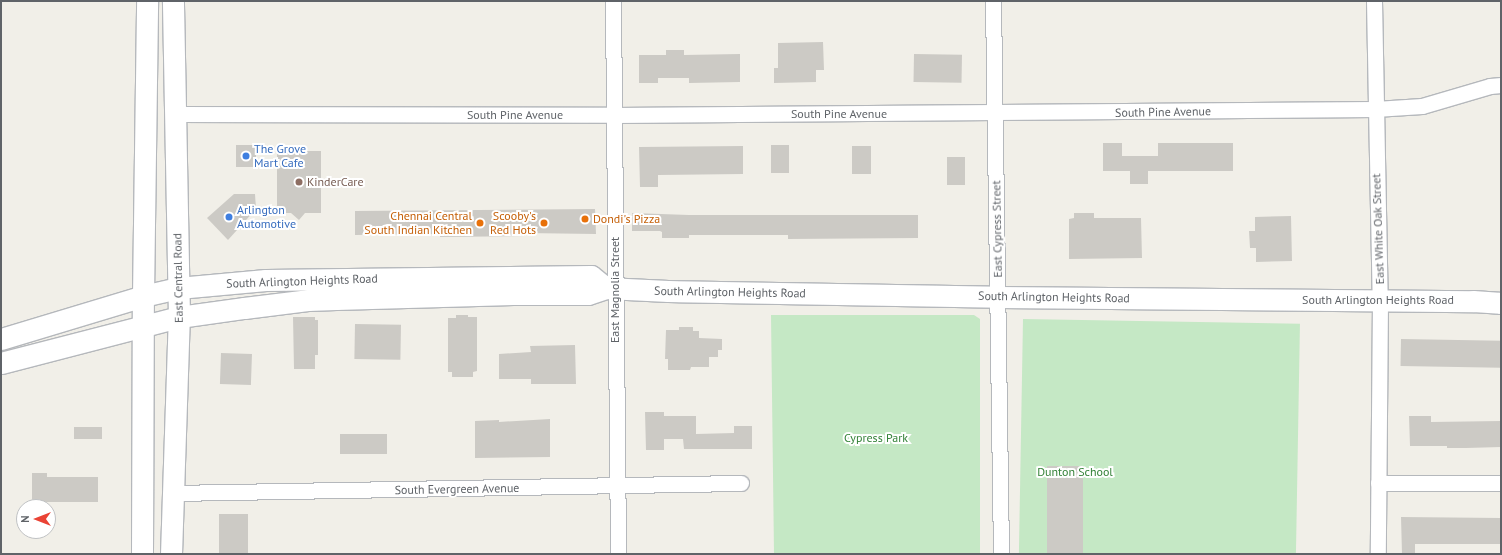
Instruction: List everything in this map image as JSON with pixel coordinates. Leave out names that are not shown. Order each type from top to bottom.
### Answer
[{"type":"main road","points":[[142,554],[143,296],[147,1]]},
{"type":"main road","name":"East Central Road","points":[[171,554],[179,317],[173,1]]},
{"type":"main road","name":"South Arlington Heights Road","points":[[1,339],[143,296],[178,288],[266,280],[592,276],[611,288]]},
{"type":"main road","name":"South Arlington Heights Road","points":[[1,362],[179,317],[308,300],[513,294],[588,294],[611,288],[998,297],[1472,301],[1501,303]]},
{"type":"street","name":"East Magnolia Street","points":[[613,1],[615,115],[611,288],[618,486],[618,554]]},
{"type":"street","name":"East Cypress Street","points":[[993,1],[1001,554]]},
{"type":"street","name":"East White Oak Street","points":[[1374,1],[1380,301],[1378,554]]},
{"type":"street","name":"South Pine Avenue","points":[[174,114],[615,115],[1375,109],[1422,106],[1490,86],[1501,85]]},
{"type":"street","name":"South Evergreen Avenue","points":[[172,493],[741,483]]},
{"type":"street","points":[[1378,483],[1501,483]]},
{"type":"green space","name":"Cypress Park","points":[[771,315],[974,315],[980,319],[980,554],[774,554]]},
{"type":"green space","name":"Dunton School","points":[[1023,319],[1300,324],[1296,554],[1019,554]]},
{"type":"building","points":[[823,42],[824,70],[816,70],[816,82],[774,83],[774,68],[778,68],[778,43]]},
{"type":"building","points":[[666,50],[684,50],[684,55],[740,54],[740,82],[689,83],[689,78],[658,78],[658,83],[639,83],[639,55],[666,55]]},
{"type":"building","points":[[914,54],[962,55],[962,83],[914,82]]},
{"type":"building","points":[[1103,143],[1122,143],[1122,156],[1158,156],[1158,143],[1233,143],[1233,171],[1148,171],[1148,184],[1130,184],[1130,171],[1103,171]]},
{"type":"building","points":[[236,145],[256,145],[256,167],[236,167]]},
{"type":"building","points":[[771,145],[789,145],[789,173],[771,173]]},
{"type":"building","points":[[743,146],[743,174],[658,175],[658,187],[640,187],[639,147]]},
{"type":"building","points":[[852,146],[871,146],[871,174],[852,174]]},
{"type":"building","name":"KinderCare","points":[[277,151],[321,151],[321,213],[305,213],[299,220],[291,213],[277,213]]},
{"type":"building","points":[[947,157],[965,157],[965,185],[947,185]]},
{"type":"building","points":[[234,194],[255,194],[256,209],[228,240],[207,218]]},
{"type":"building","points":[[595,209],[596,234],[525,233],[525,236],[440,237],[440,234],[355,235],[355,211]]},
{"type":"building","points":[[632,213],[689,215],[918,215],[918,238],[788,239],[788,235],[689,235],[689,238],[662,238],[662,232],[660,231],[632,231]]},
{"type":"building","points":[[1074,213],[1094,213],[1094,218],[1141,218],[1142,258],[1069,259],[1069,219],[1074,218]]},
{"type":"building","points":[[1291,216],[1292,261],[1256,262],[1256,248],[1250,248],[1249,231],[1255,231],[1255,217]]},
{"type":"building","points":[[456,315],[477,317],[477,371],[473,372],[473,377],[452,377],[452,372],[448,372],[448,318],[456,318]]},
{"type":"building","points":[[293,317],[315,317],[315,320],[318,320],[318,355],[315,355],[315,369],[294,369]]},
{"type":"building","points":[[355,324],[401,325],[400,360],[354,359]]},
{"type":"building","points":[[679,327],[693,327],[693,331],[699,331],[699,338],[722,339],[722,350],[718,350],[718,357],[709,357],[709,367],[691,367],[690,370],[668,370],[668,359],[665,359],[666,330],[679,330]]},
{"type":"building","points":[[1401,339],[1501,341],[1501,368],[1401,366]]},
{"type":"building","points":[[575,345],[576,384],[531,384],[531,379],[499,379],[499,354],[531,352],[530,346]]},
{"type":"building","points":[[221,353],[252,354],[251,385],[220,384]]},
{"type":"building","points":[[645,412],[664,412],[664,416],[696,416],[696,434],[734,433],[734,426],[752,426],[752,449],[684,449],[683,439],[664,439],[664,450],[646,450]]},
{"type":"building","points":[[1409,416],[1431,416],[1431,422],[1501,421],[1501,447],[1447,448],[1447,446],[1410,446]]},
{"type":"building","points":[[550,419],[550,457],[475,458],[475,421],[499,420],[499,422]]},
{"type":"building","points":[[74,427],[102,427],[102,439],[74,439]]},
{"type":"building","points":[[340,434],[387,434],[387,454],[340,454]]},
{"type":"building","points":[[1047,466],[1083,466],[1083,554],[1047,554]]},
{"type":"building","points":[[32,473],[47,473],[47,477],[98,477],[98,502],[56,502],[56,499],[32,499]]},
{"type":"building","points":[[219,514],[248,514],[248,554],[219,554]]},
{"type":"building","points":[[1401,517],[1501,518],[1501,544],[1415,544],[1415,554],[1402,554]]},
{"type":"place","name":"The Grove Mart Cafe","points":[[246,156]]},
{"type":"place","name":"KinderCare","points":[[299,182]]},
{"type":"place","name":"Arlington Automotive","points":[[229,217]]},
{"type":"place","name":"Dondi's Pizza","points":[[585,219]]},
{"type":"place","name":"Chennai Central South Indian Kitchen","points":[[480,223]]},
{"type":"place","name":"Scooby's Red Hots","points":[[544,223]]}]
